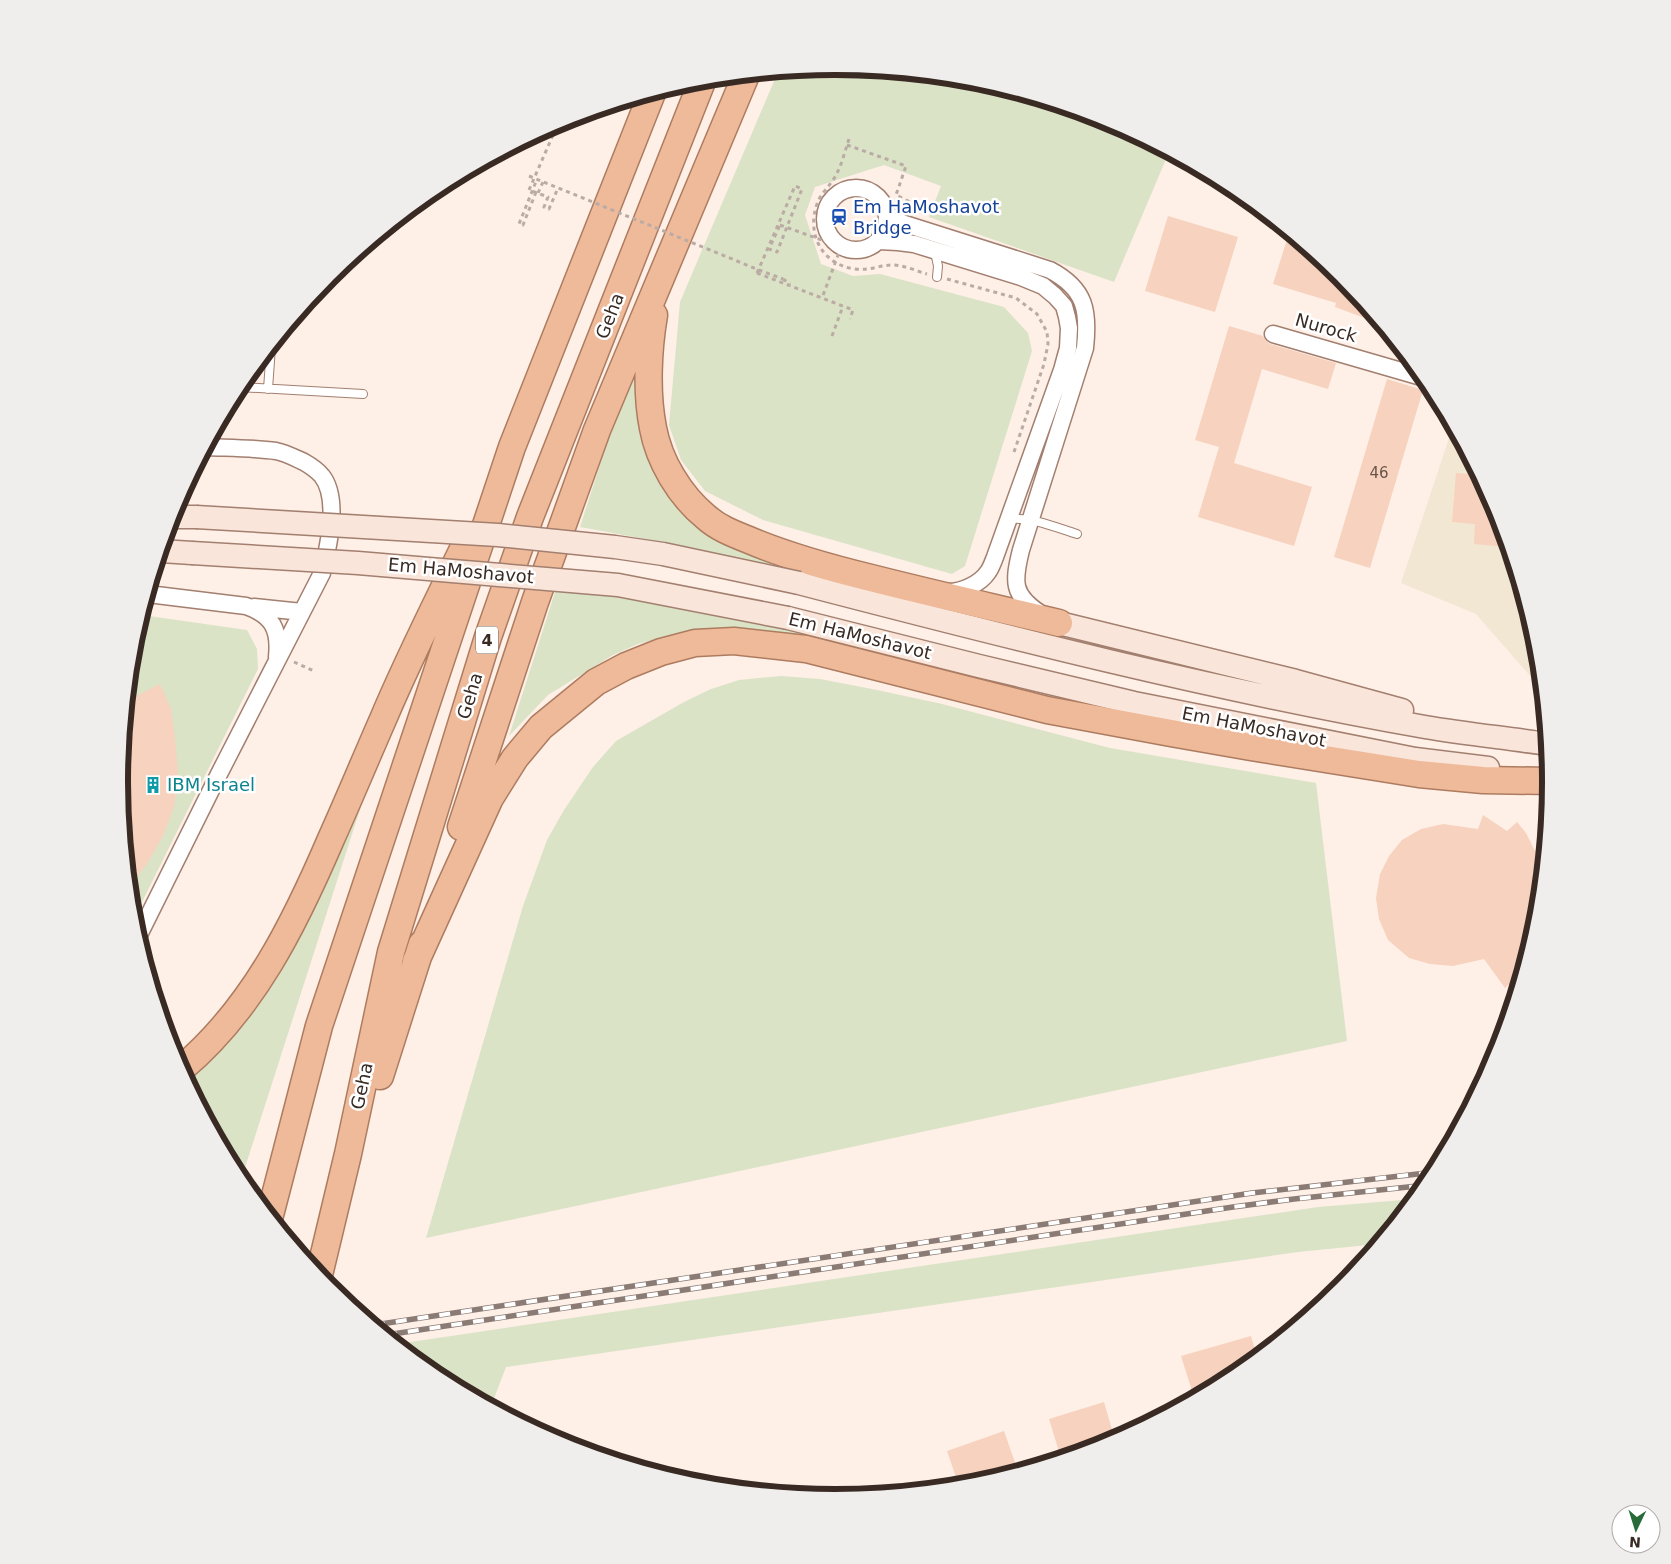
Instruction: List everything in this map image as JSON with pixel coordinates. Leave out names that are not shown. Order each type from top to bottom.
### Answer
[{"type":"highway","points":[[333,1219],[535,602],[597,430],[744,81]]},
{"type":"highway","name":"Geha","points":[[321,1266],[391,952],[488,638],[530,517],[699,89]]},
{"type":"highway","name":"4","points":[[272,1208],[319,1026],[512,447],[649,100]]},
{"type":"highway","points":[[659,285],[650,341],[650,398],[653,428],[660,453],[674,480],[688,500],[707,518],[732,533],[777,552],[836,570],[1059,623]]},
{"type":"highway","points":[[187,1064],[235,1015],[268,967],[297,915],[390,701],[512,447]]},
{"type":"highway","points":[[416,962],[490,798],[515,758],[541,727],[596,682],[626,666],[661,652],[695,643],[734,642],[806,649],[1047,710],[1251,747],[1419,774],[1483,780],[1542,781]]},
{"type":"main road","name":"Em HaMoshavot","points":[[181,515],[478,534],[615,547],[689,560],[798,583],[986,632],[1309,704],[1409,724],[1541,743]]},
{"type":"main road","name":"Em HaMoshavot","points":[[167,551],[358,563],[618,585],[788,618],[1134,703],[1262,730],[1415,759],[1542,775]]},
{"type":"main road","points":[[1059,623],[1364,698],[1477,734]]},
{"type":"street","points":[[850,188],[860,188],[878,196],[884,204],[887,224],[884,233],[878,241],[870,247],[861,250],[851,250],[834,242],[824,224],[824,214],[827,205],[833,197],[841,191],[850,188]]},
{"type":"street","points":[[887,214],[902,223],[1050,270],[1065,278],[1075,288],[1083,304],[1087,317],[1085,348],[1018,561],[1016,574],[1020,596],[1028,606],[1059,623]]},
{"type":"street","points":[[878,241],[898,242],[934,250],[1021,277],[1043,286],[1055,296],[1064,306],[1068,317],[1068,348],[1062,370],[988,574],[966,589],[954,592],[927,592]]},
{"type":"street","name":"Nurock","points":[[1273,334],[1412,374]]},
{"type":"street","points":[[143,926],[322,573],[330,540],[331,508],[329,491],[323,478],[313,468],[300,460],[276,451],[213,447]]},
{"type":"street","points":[[154,595],[302,612]]},
{"type":"street","points":[[246,606],[258,611],[272,621],[277,638],[278,658]]},
{"type":"lane","points":[[934,250],[938,266],[937,276]]},
{"type":"lane","points":[[268,389],[270,359]]},
{"type":"lane","points":[[249,388],[363,394]]},
{"type":"lane","points":[[1009,519],[1031,520],[1077,534]]},
{"type":"path","points":[[553,135],[529,190],[548,197],[544,207],[549,209],[558,188]]},
{"type":"path","points":[[849,139],[837,174],[817,203],[814,222],[816,238],[820,248],[835,263],[866,270],[895,265],[1016,298],[1036,314],[1047,332],[1048,344],[1044,364],[1011,458]]},
{"type":"path","points":[[847,145],[906,166],[896,195],[916,205],[902,223]]},
{"type":"path","points":[[529,176],[795,288],[853,310],[850,319]]},
{"type":"path","points":[[537,179],[519,224],[523,225],[544,182]]},
{"type":"path","points":[[758,272],[795,186],[802,189],[777,252],[769,249],[780,224],[816,238],[842,247],[822,298]]},
{"type":"path","points":[[895,265],[898,242]]},
{"type":"path","points":[[758,272],[783,279],[795,288]]},
{"type":"path","points":[[832,336],[843,306]]},
{"type":"path","points":[[278,658],[314,671]]},
{"type":"shaded area","points":[[1451,434],[1470,469],[1489,511],[1505,555],[1529,644],[1535,681],[1476,614],[1401,583]]},
{"type":"green space","points":[[836,75],[882,77],[928,81],[973,89],[1018,99],[1063,113],[1106,129],[1166,158],[1114,282],[929,217],[941,186],[884,165],[815,187],[805,215],[821,264],[853,276],[880,274],[1004,307],[1028,333],[1032,351],[965,566],[952,574],[763,520],[705,491],[681,460],[669,425],[680,302],[775,78]]},
{"type":"green space","points":[[632,365],[644,372],[657,470],[775,554],[768,569],[678,545],[580,527]]},
{"type":"green space","points":[[557,586],[612,592],[810,631],[799,642],[700,634],[666,637],[638,644],[613,655],[548,695],[509,736]]},
{"type":"green space","points":[[149,616],[247,630],[257,649],[258,669],[140,906],[130,828],[128,782],[135,690],[142,644]]},
{"type":"green space","points":[[781,676],[820,679],[942,704],[1110,748],[1316,783],[1347,1041],[426,1238],[523,906],[547,840],[564,810],[593,767],[616,741],[684,702],[711,689],[739,680]]},
{"type":"green space","points":[[354,798],[362,803],[244,1169],[223,1135],[190,1070]]},
{"type":"green space","points":[[1405,1200],[1370,1245],[1298,1252],[506,1367],[493,1400],[443,1370],[405,1343],[1318,1207]]},
{"type":"building","points":[[1168,216],[1238,237],[1215,312],[1145,291]]},
{"type":"building","points":[[1287,238],[1335,282],[1370,320],[1335,307],[1336,303],[1273,284]]},
{"type":"building","points":[[1229,326],[1263,336],[1270,344],[1336,363],[1328,389],[1262,369],[1234,463],[1312,487],[1294,546],[1198,517],[1219,447],[1195,440]]},
{"type":"building","points":[[1387,379],[1423,390],[1370,568],[1334,557]]},
{"type":"building","points":[[1456,473],[1472,474],[1502,546],[1474,544],[1475,524],[1452,522]]},
{"type":"building","name":"IBM Israel","points":[[160,684],[171,709],[178,773],[174,807],[163,836],[147,864],[136,878],[128,792],[131,772],[130,736],[134,697]]},
{"type":"building","points":[[1483,815],[1507,831],[1517,822],[1526,833],[1535,851],[1539,850],[1529,920],[1513,981],[1505,988],[1484,959],[1453,966],[1430,964],[1409,958],[1388,940],[1379,919],[1376,898],[1380,874],[1389,856],[1402,840],[1421,829],[1443,824],[1478,829]]},
{"type":"building","points":[[1251,1336],[1255,1351],[1192,1392],[1181,1356]]},
{"type":"building","points":[[1104,1402],[1113,1432],[1059,1452],[1049,1419]]},
{"type":"building","points":[[1004,1431],[1016,1465],[956,1478],[947,1451]]},
{"type":"railway","points":[[381,1324],[1252,1193],[1424,1173]]},
{"type":"railway","points":[[394,1334],[1233,1207],[1415,1186]]},
{"type":"place","name":"Em HaMoshavot Bridge","points":[[839,217]]},
{"type":"place","name":"IBM Israel","points":[[153,785]]}]
